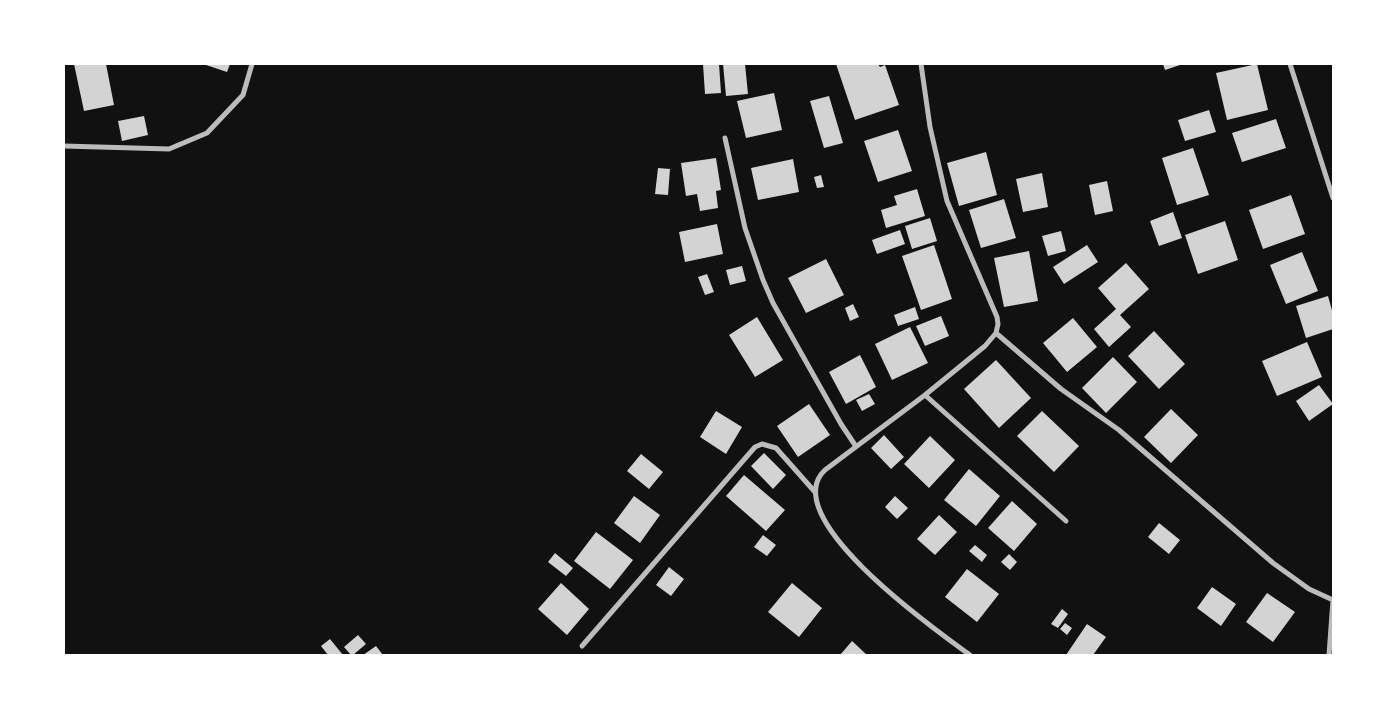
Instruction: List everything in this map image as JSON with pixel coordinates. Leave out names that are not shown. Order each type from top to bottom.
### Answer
[{"type":"street","points":[[64,146],[169,149],[207,133],[243,95],[252,64]]},
{"type":"street","points":[[814,492],[820,475],[856,445],[925,394],[984,346],[996,333],[997,317],[947,201],[930,127],[921,64]]},
{"type":"street","points":[[1290,64],[1333,198]]},
{"type":"street","points":[[724,138],[745,228],[762,280],[841,424],[856,445]]},
{"type":"street","points":[[996,333],[1061,389],[1127,437],[1273,563],[1309,589],[1333,600],[1329,655]]},
{"type":"street","points":[[925,394],[1066,521]]},
{"type":"street","points":[[582,646],[748,454],[762,444],[776,448],[814,492],[818,510],[828,526],[884,589],[920,619],[970,655]]},
{"type":"building","points":[[74,64],[106,64],[114,105],[84,111]]},
{"type":"building","points":[[203,64],[230,64],[227,72]]},
{"type":"building","points":[[703,64],[719,64],[721,93],[705,94]]},
{"type":"building","points":[[723,64],[745,64],[748,94],[726,96]]},
{"type":"building","points":[[836,64],[878,64],[880,67],[885,65],[899,105],[855,120]]},
{"type":"building","points":[[1163,64],[1183,64],[1165,70]]},
{"type":"building","points":[[1257,64],[1268,110],[1227,120],[1216,73]]},
{"type":"building","points":[[774,93],[782,130],[746,138],[737,101]]},
{"type":"building","points":[[829,96],[843,143],[824,148],[810,101]]},
{"type":"building","points":[[1209,110],[1216,132],[1185,141],[1178,120]]},
{"type":"building","points":[[144,116],[148,135],[122,141],[118,121]]},
{"type":"building","points":[[1276,119],[1286,148],[1242,162],[1232,133]]},
{"type":"building","points":[[898,130],[912,171],[878,182],[864,141]]},
{"type":"building","points":[[1193,148],[1209,195],[1177,205],[1162,158]]},
{"type":"building","points":[[986,152],[997,195],[959,206],[947,163]]},
{"type":"building","points":[[716,158],[721,190],[716,191],[718,208],[700,211],[697,194],[686,196],[681,163]]},
{"type":"building","points":[[793,159],[799,192],[758,200],[751,168]]},
{"type":"building","points":[[658,168],[670,169],[668,195],[655,194]]},
{"type":"building","points":[[1042,173],[1048,207],[1023,212],[1016,179]]},
{"type":"building","points":[[821,175],[824,187],[817,188],[814,177]]},
{"type":"building","points":[[1107,181],[1113,211],[1095,215],[1089,185]]},
{"type":"building","points":[[917,189],[925,216],[886,228],[881,210],[897,205],[894,196]]},
{"type":"building","points":[[1291,195],[1305,234],[1263,249],[1249,210]]},
{"type":"building","points":[[1004,199],[1016,238],[981,248],[969,210]]},
{"type":"building","points":[[1173,212],[1182,238],[1159,246],[1150,221]]},
{"type":"building","points":[[930,218],[937,241],[912,249],[905,226]]},
{"type":"building","points":[[1225,221],[1238,260],[1198,274],[1185,235]]},
{"type":"building","points":[[717,224],[723,254],[685,262],[679,232]]},
{"type":"building","points":[[900,230],[905,244],[877,254],[872,240]]},
{"type":"building","points":[[1061,231],[1066,251],[1048,256],[1042,236]]},
{"type":"building","points":[[934,245],[952,299],[921,310],[902,256]]},
{"type":"building","points":[[1087,245],[1098,262],[1064,284],[1053,267]]},
{"type":"building","points":[[1029,251],[1038,301],[1004,307],[994,258]]},
{"type":"building","points":[[1302,252],[1318,291],[1286,304],[1270,265]]},
{"type":"building","points":[[826,259],[844,295],[806,313],[788,278]]},
{"type":"building","points":[[1126,263],[1149,289],[1120,315],[1131,327],[1109,347],[1094,329],[1116,309],[1098,288]]},
{"type":"building","points":[[742,266],[746,281],[730,285],[726,270]]},
{"type":"building","points":[[707,274],[714,292],[705,295],[698,277]]},
{"type":"building","points":[[1328,296],[1333,314],[1333,329],[1306,338],[1296,306]]},
{"type":"building","points":[[853,304],[859,317],[850,321],[845,308]]},
{"type":"building","points":[[915,307],[919,319],[898,326],[894,315]]},
{"type":"building","points":[[941,316],[949,336],[925,346],[916,326]]},
{"type":"building","points":[[757,317],[783,360],[755,377],[729,335]]},
{"type":"building","points":[[1073,318],[1097,347],[1067,372],[1043,343]]},
{"type":"building","points":[[910,327],[928,363],[892,380],[875,344]]},
{"type":"building","points":[[1154,331],[1185,364],[1159,389],[1128,356]]},
{"type":"building","points":[[1307,342],[1322,377],[1277,396],[1262,361]]},
{"type":"building","points":[[860,355],[876,387],[846,404],[829,372]]},
{"type":"building","points":[[1113,357],[1137,382],[1106,413],[1082,388]]},
{"type":"building","points":[[996,360],[1031,398],[999,428],[964,389]]},
{"type":"building","points":[[1319,385],[1333,404],[1309,421],[1296,401]]},
{"type":"building","points":[[869,394],[875,404],[862,411],[856,400]]},
{"type":"building","points":[[809,404],[830,435],[798,457],[777,426]]},
{"type":"building","points":[[1171,409],[1198,435],[1171,463],[1144,437]]},
{"type":"building","points":[[716,411],[742,427],[726,454],[700,437]]},
{"type":"building","points":[[1042,411],[1079,446],[1054,472],[1017,436]]},
{"type":"building","points":[[884,435],[904,457],[891,469],[871,448]]},
{"type":"building","points":[[930,436],[955,460],[929,488],[904,464]]},
{"type":"building","points":[[764,453],[786,475],[773,489],[751,466]]},
{"type":"building","points":[[641,454],[663,472],[649,489],[627,471]]},
{"type":"building","points":[[969,469],[1000,496],[976,526],[944,500]]},
{"type":"building","points":[[744,475],[785,510],[766,531],[726,496]]},
{"type":"building","points":[[634,496],[660,515],[640,543],[614,523]]},
{"type":"building","points":[[895,496],[908,508],[897,519],[885,507]]},
{"type":"building","points":[[1012,501],[1037,524],[1014,551],[988,528]]},
{"type":"building","points":[[939,515],[957,532],[935,555],[917,539]]},
{"type":"building","points":[[1159,523],[1180,540],[1169,554],[1148,537]]},
{"type":"building","points":[[596,532],[633,560],[610,589],[574,561]]},
{"type":"building","points":[[763,535],[776,545],[767,556],[754,547]]},
{"type":"building","points":[[975,545],[987,555],[982,562],[969,551]]},
{"type":"building","points":[[555,553],[573,568],[566,576],[548,562]]},
{"type":"building","points":[[1009,554],[1017,562],[1010,570],[1001,562]]},
{"type":"building","points":[[669,567],[684,579],[671,596],[656,585]]},
{"type":"building","points":[[967,569],[999,594],[977,622],[945,597]]},
{"type":"building","points":[[561,583],[589,609],[567,635],[538,609]]},
{"type":"building","points":[[792,583],[822,608],[799,637],[768,612]]},
{"type":"building","points":[[1212,587],[1236,604],[1221,626],[1197,608]]},
{"type":"building","points":[[1267,593],[1295,612],[1273,642],[1246,622]]},
{"type":"building","points":[[1062,609],[1068,614],[1058,628],[1051,624]]},
{"type":"building","points":[[1065,623],[1072,628],[1067,635],[1060,629]]},
{"type":"building","points":[[1087,624],[1106,637],[1093,655],[1066,655]]},
{"type":"building","points":[[358,635],[366,644],[351,655],[344,647]]},
{"type":"building","points":[[330,639],[343,655],[328,655],[321,646]]},
{"type":"building","points":[[852,641],[867,655],[840,655]]},
{"type":"building","points":[[376,646],[383,655],[363,655]]}]
